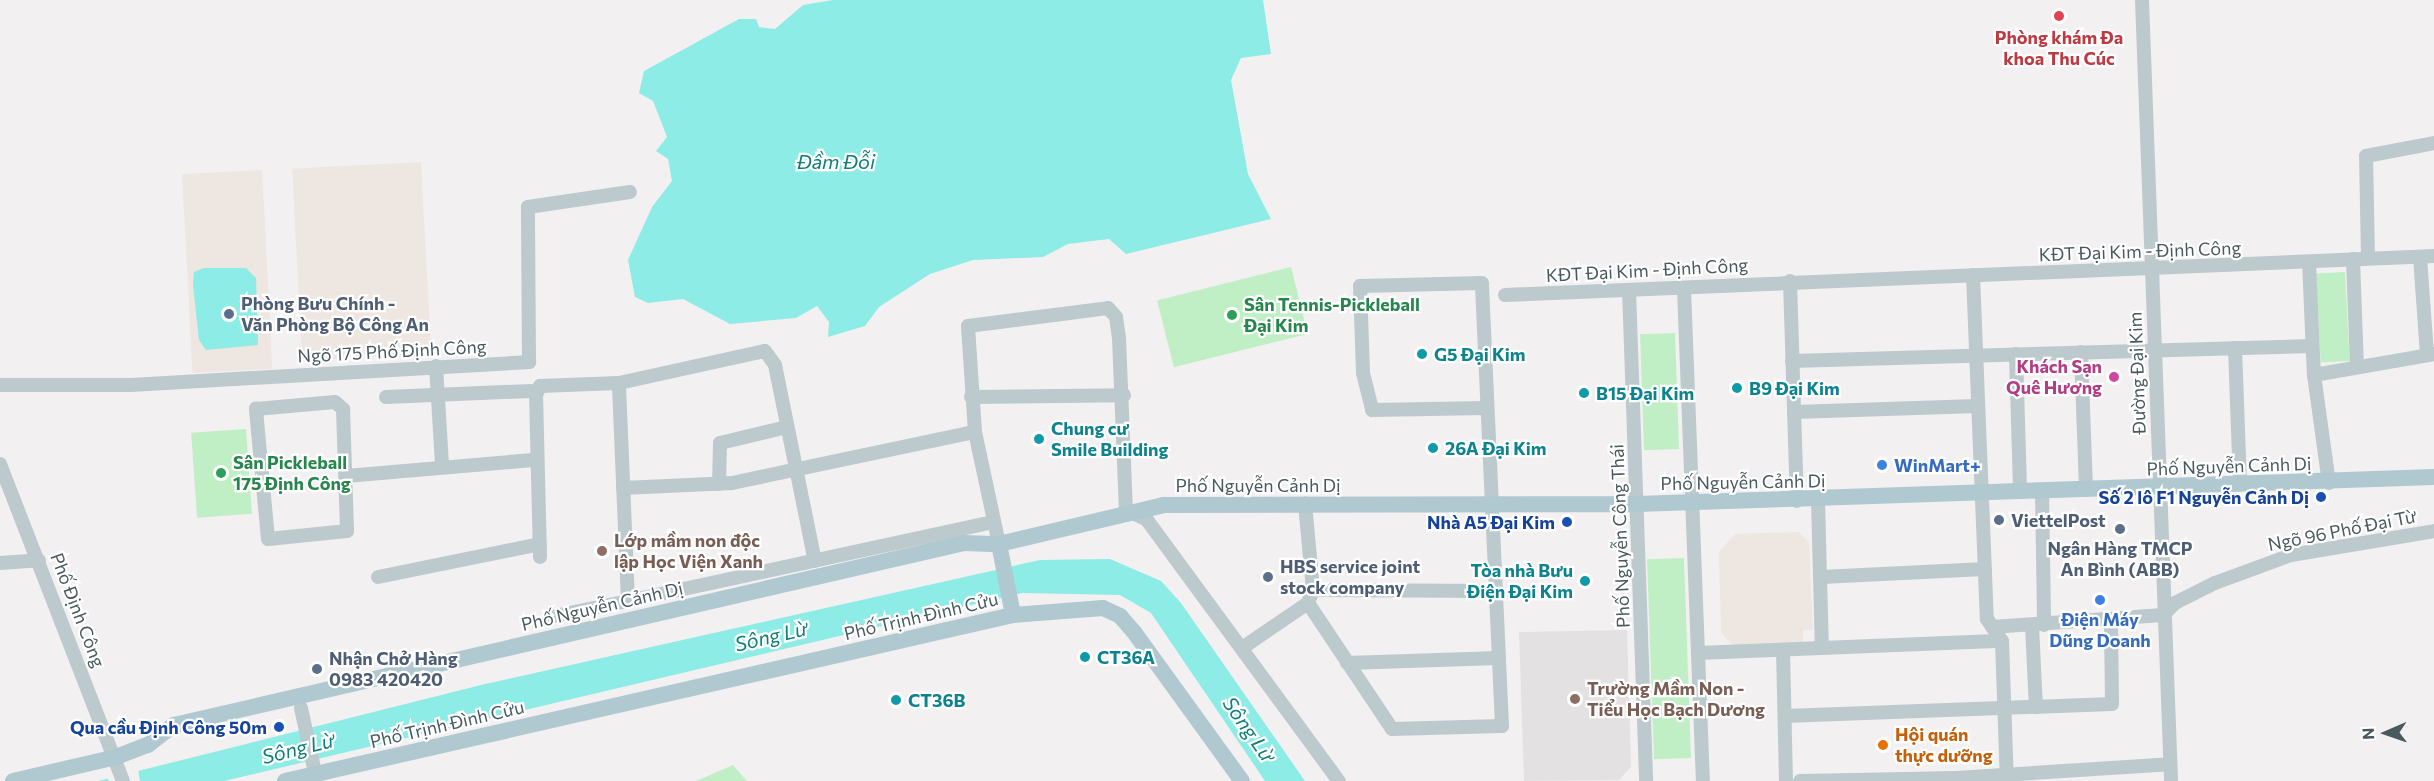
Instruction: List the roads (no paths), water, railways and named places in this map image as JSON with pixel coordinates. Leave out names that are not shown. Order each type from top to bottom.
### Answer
[{"type":"main road","name":"Phố Nguyễn Cảnh Dị","points":[[13,781],[119,770],[174,725],[300,708],[964,543],[1000,552],[1126,510],[1164,505],[1305,503],[1492,507],[1797,501],[2020,491],[2330,483],[2434,477]]},
{"type":"main road","points":[[1000,552],[1012,608]]},
{"type":"main road","name":"Phố Trịnh Đình Cửu","points":[[285,781],[314,767],[1012,608],[1103,608],[1120,616],[1242,781]]},
{"type":"street","name":"Đường Đại Kim","points":[[2142,0],[2163,615],[2171,781]]},
{"type":"street","points":[[2368,258],[2366,156],[2434,143]]},
{"type":"street","name":"Ngõ 175 Phố Định Công","points":[[0,385],[131,385],[529,362],[528,207],[630,192]]},
{"type":"street","name":"KĐT Đại Kim - Định Công","points":[[1505,295],[1684,289],[1790,281],[2427,256],[2430,354]]},
{"type":"street","points":[[2353,259],[2357,367]]},
{"type":"street","points":[[2309,262],[2314,375],[2330,483]]},
{"type":"street","points":[[1973,275],[1986,619],[2002,641],[2007,777]]},
{"type":"street","points":[[1790,281],[1797,501]]},
{"type":"street","points":[[1305,503],[1310,596],[1347,663],[1392,729],[1502,726],[1482,283],[1360,286],[1363,373],[1372,410],[1486,408]]},
{"type":"street","points":[[1684,289],[1703,781]]},
{"type":"street","name":"Phố Nguyễn Công Thái","points":[[1629,290],[1646,781]]},
{"type":"street","points":[[1000,552],[975,432],[968,326],[1096,306],[1116,317],[1124,395],[1126,510],[1147,520],[1339,781]]},
{"type":"street","points":[[1792,361],[2312,346]]},
{"type":"street","points":[[2235,348],[2240,485]]},
{"type":"street","points":[[378,577],[540,550],[536,395],[540,386],[619,383],[765,351],[772,356],[815,561]]},
{"type":"street","points":[[2081,352],[2086,490]]},
{"type":"street","points":[[2016,354],[2020,491]]},
{"type":"street","points":[[2314,375],[2430,354]]},
{"type":"street","points":[[436,366],[442,465]]},
{"type":"street","points":[[619,383],[628,601]]},
{"type":"street","points":[[386,397],[531,391]]},
{"type":"street","points":[[971,397],[1124,395]]},
{"type":"street","points":[[339,403],[346,476],[348,527],[344,534],[268,540],[256,409],[339,403]]},
{"type":"street","points":[[1794,412],[1978,406]]},
{"type":"street","points":[[719,484],[720,443],[787,427]]},
{"type":"street","points":[[622,488],[719,484],[797,472],[975,432]]},
{"type":"street","points":[[346,476],[442,465],[532,460]]},
{"type":"street","name":"Phố Định Công","points":[[0,464],[119,770]]},
{"type":"street","points":[[2036,707],[2042,491]]},
{"type":"street","points":[[1818,500],[1822,648]]},
{"type":"street","points":[[549,617],[993,522]]},
{"type":"street","name":"Ngõ 96 Phố Đại Từ","points":[[2163,615],[2175,603],[2215,583],[2282,558],[2434,531]]},
{"type":"street","points":[[0,563],[39,560]]},
{"type":"street","points":[[1821,577],[1984,569]]},
{"type":"street","points":[[1242,648],[1310,596],[1495,591]]},
{"type":"street","points":[[1992,627],[2111,622],[2163,615]]},
{"type":"street","points":[[1785,716],[2112,704],[2111,622]]},
{"type":"street","points":[[1698,653],[2002,641]]},
{"type":"street","points":[[1783,650],[1786,781]]},
{"type":"street","points":[[1347,663],[1498,658]]},
{"type":"street","points":[[300,708],[314,767]]},
{"type":"street","points":[[1800,781],[1956,780],[2170,764]]},
{"type":"water","name":"Đầm Đỗi","points":[[833,0],[1263,0],[1271,54],[1241,58],[1231,80],[1248,174],[1271,219],[1126,254],[1109,239],[1068,244],[1043,257],[973,260],[930,274],[879,307],[865,326],[828,337],[829,322],[817,306],[796,318],[730,324],[683,299],[648,303],[635,297],[628,260],[652,207],[672,181],[668,159],[656,151],[667,137],[653,101],[639,93],[644,71],[739,19],[756,19],[759,27],[775,29],[803,5]]},
{"type":"water","points":[[204,268],[246,268],[256,278],[258,345],[206,350],[199,340],[193,285],[194,272]]},
{"type":"water","name":"Sông Lừ","points":[[1110,559],[1161,581],[1181,603],[1305,781],[1265,781],[1151,613],[1120,595],[1022,593],[224,781],[98,781],[481,685],[1040,560]]},
{"type":"place","name":"Phòng khám Đa khoa Thu Cúc","points":[[2059,16]]},
{"type":"place","name":"Phòng Bưu Chính - Văn Phòng Bộ Công An","points":[[229,314]]},
{"type":"place","name":"Sân Tennis-Pickleball Đại Kim","points":[[1232,315]]},
{"type":"place","name":"G5 Đại Kim","points":[[1422,354]]},
{"type":"place","name":"Khách Sạn Quê Hương","points":[[2114,377]]},
{"type":"place","name":"B9 Đại Kim","points":[[1737,388]]},
{"type":"place","name":"B15 Đại Kim","points":[[1584,393]]},
{"type":"place","name":"Chung cư Smile Building","points":[[1039,439]]},
{"type":"place","name":"26A Đại Kim","points":[[1433,448]]},
{"type":"place","name":"WinMart+","points":[[1882,465]]},
{"type":"place","name":"Sân Pickleball 175 Định Công","points":[[221,473]]},
{"type":"place","name":"Số 2 lô F1 Nguyễn Cảnh Dị","points":[[2321,497]]},
{"type":"place","name":"ViettelPost","points":[[1999,520]]},
{"type":"place","name":"Nhà A5 Đại Kim","points":[[1567,522]]},
{"type":"place","name":"Ngân Hàng TMCP An Bình (ABB)","points":[[2120,529]]},
{"type":"place","name":"Lớp mầm non độc lập Học Viện Xanh","points":[[602,551]]},
{"type":"place","name":"HBS service joint stock company","points":[[1268,577]]},
{"type":"place","name":"Tòa nhà Bưu Điện Đại Kim","points":[[1585,581]]},
{"type":"place","name":"Điện Máy Dũng Doanh","points":[[2100,600]]},
{"type":"place","name":"CT36A","points":[[1085,657]]},
{"type":"place","name":"Nhận Chở Hàng 0983 420420","points":[[317,669]]},
{"type":"place","name":"Trường Mầm Non - Tiểu Học Bạch Dương","points":[[1575,699]]},
{"type":"place","name":"CT36B","points":[[896,700]]},
{"type":"place","name":"Qua cầu Định Công 50m","points":[[279,727]]},
{"type":"place","name":"Hội quán thực dưỡng","points":[[1883,745]]}]
